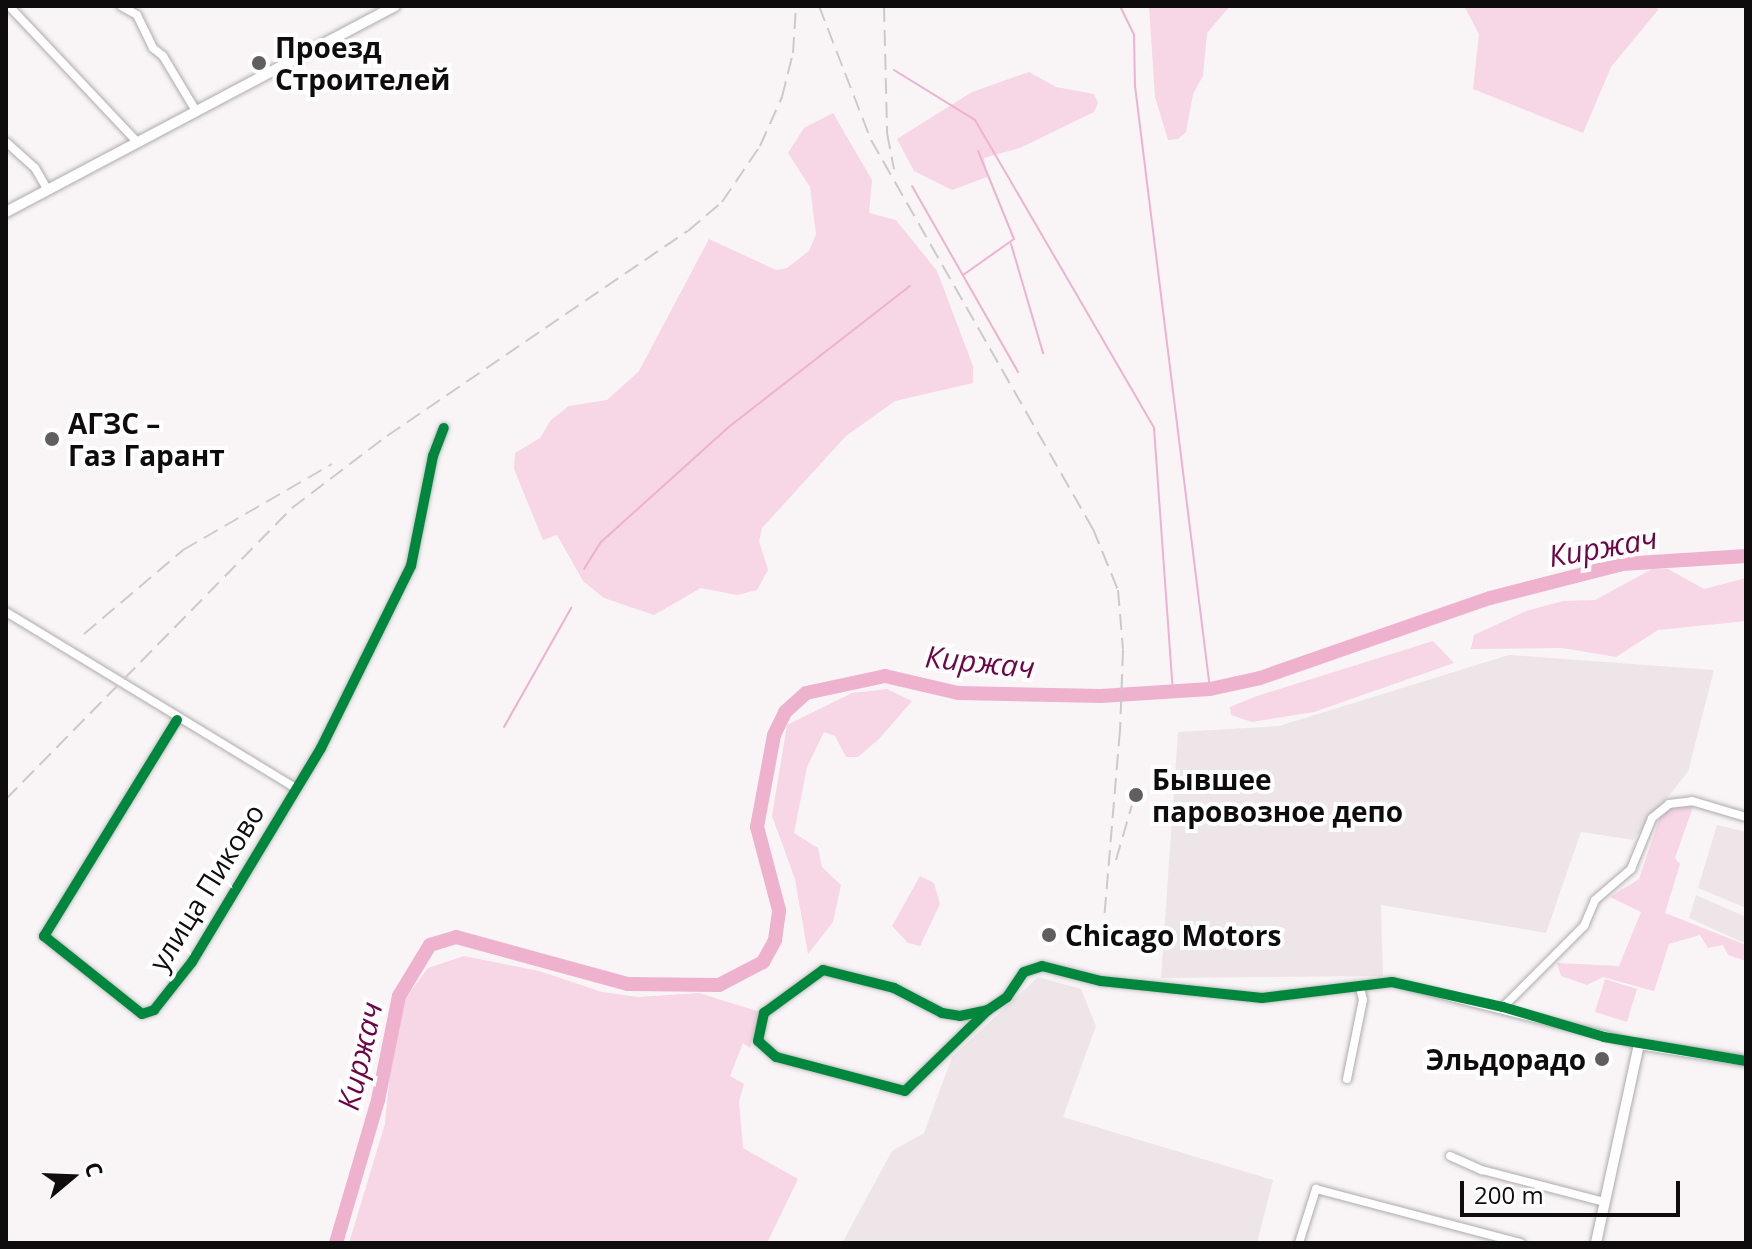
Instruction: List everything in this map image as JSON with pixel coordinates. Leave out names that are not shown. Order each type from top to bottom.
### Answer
[{"type":"street","points":[[9,6],[138,143]]},
{"type":"street","points":[[121,6],[137,15],[153,48],[163,56],[196,111]]},
{"type":"street","points":[[6,212],[378,10],[395,6]]},
{"type":"street","points":[[6,142],[35,168],[47,189]]},
{"type":"street","name":"улица Пиково","points":[[177,720],[44,936],[142,1014],[154,1010],[192,962],[321,748],[411,566],[433,456],[444,428]]},
{"type":"street","points":[[6,612],[177,720],[295,788]]},
{"type":"street","points":[[1503,1007],[1584,926],[1595,900],[1631,869],[1652,818],[1669,804],[1692,801],[1746,817]]},
{"type":"street","points":[[988,1010],[949,1016],[894,988],[823,970],[764,1013],[758,1041],[765,1052],[905,1091],[988,1010],[1032,967],[1101,981],[1262,998],[1392,982],[1503,1007],[1639,1044],[1746,1061]]},
{"type":"street","points":[[1347,1079],[1363,1000],[1360,988]]},
{"type":"street","points":[[1596,1243],[1639,1044]]},
{"type":"street","points":[[1450,1156],[1482,1170],[1605,1202]]},
{"type":"street","points":[[1299,1243],[1316,1189],[1521,1243]]},
{"type":"shaded area","points":[[1149,6],[1230,6],[1207,33],[1203,76],[1193,94],[1186,132],[1178,139],[1168,140],[1155,97]]},
{"type":"shaded area","points":[[1464,6],[1657,6],[1658,10],[1611,67],[1583,133],[1473,89],[1479,34]]},
{"type":"shaded area","points":[[1029,72],[1056,87],[1094,94],[1098,103],[1094,112],[1020,148],[984,158],[987,177],[952,190],[914,171],[897,139],[972,92]]},
{"type":"shaded area","points":[[833,113],[872,180],[869,213],[896,220],[937,271],[973,366],[973,383],[895,401],[846,436],[762,528],[759,541],[768,570],[757,590],[737,595],[701,588],[654,615],[604,598],[583,581],[557,535],[543,540],[514,469],[515,453],[540,438],[551,420],[569,406],[607,400],[639,371],[709,239],[776,270],[787,268],[809,251],[816,234],[810,187],[788,153],[804,128]]},
{"type":"shaded area","points":[[1652,569],[1668,569],[1704,589],[1746,578],[1746,621],[1658,630],[1616,657],[1562,648],[1471,649],[1474,635],[1526,611],[1563,601],[1595,600]]},
{"type":"shaded area","points":[[1433,641],[1454,663],[1314,712],[1252,722],[1231,715],[1230,707],[1257,696]]},
{"type":"shaded area","points":[[1509,655],[1714,670],[1688,772],[1633,840],[1581,832],[1546,933],[1381,905],[1383,976],[1161,978],[1178,732],[1279,726]]},
{"type":"shaded area","points":[[887,689],[912,701],[880,738],[858,757],[846,757],[835,736],[824,732],[807,767],[794,833],[818,848],[822,867],[841,885],[833,922],[808,954],[795,879],[772,816],[787,725],[852,693]]},
{"type":"shaded area","points":[[1672,807],[1693,807],[1675,858],[1680,864],[1665,913],[1746,945],[1746,961],[1728,955],[1723,945],[1708,948],[1700,935],[1669,944],[1654,991],[1603,977],[1587,985],[1561,976],[1557,963],[1619,966],[1641,912],[1610,897],[1639,879],[1661,814]]},
{"type":"shaded area","points":[[1717,825],[1746,832],[1746,908],[1698,888]]},
{"type":"shaded area","points":[[920,876],[934,883],[940,904],[920,946],[908,943],[892,926]]},
{"type":"shaded area","points":[[1696,895],[1746,917],[1746,944],[1689,918]]},
{"type":"shaded area","points":[[464,956],[539,971],[602,992],[638,997],[699,993],[760,1012],[750,1048],[743,1043],[730,1076],[744,1084],[739,1102],[743,1148],[798,1179],[767,1243],[349,1243],[385,1124],[394,1029],[404,1000],[428,968]]},
{"type":"shaded area","points":[[1038,977],[1081,989],[1096,1026],[1063,1117],[1273,1180],[1257,1243],[842,1243],[892,1151],[924,1133],[952,1057]]},
{"type":"shaded area","points":[[1605,979],[1637,989],[1627,1022],[1595,1012]]},
{"type":"waterway","points":[[1120,6],[1134,35],[1135,86],[1210,689]]},
{"type":"waterway","points":[[894,70],[975,120],[1154,428],[1173,691]]},
{"type":"waterway","points":[[963,275],[1014,239],[978,151]]},
{"type":"waterway","points":[[912,186],[1018,372]]},
{"type":"waterway","points":[[1011,244],[1043,353]]},
{"type":"waterway","points":[[584,569],[601,542],[730,426],[910,286]]},
{"type":"waterway","name":"Киржач","points":[[336,1243],[378,1100],[399,996],[430,945],[456,937],[628,984],[719,985],[763,962],[775,940],[779,910],[757,827],[774,735],[785,712],[806,693],[885,676],[958,693],[1101,696],[1210,689],[1260,678],[1490,598],[1622,564],[1746,556]]},
{"type":"waterway","points":[[504,727],[571,608]]},
{"type":"railway","points":[[6,799],[292,508],[387,436],[688,231],[722,202],[760,146],[782,97],[793,53],[796,6]]},
{"type":"railway","points":[[819,6],[871,140],[1093,529],[1118,590],[1123,650],[1120,730],[1104,919]]},
{"type":"railway","points":[[884,6],[887,133],[894,169]]},
{"type":"railway","points":[[84,634],[183,550],[332,464]]},
{"type":"railway","points":[[1116,860],[1132,805]]},
{"type":"cycle path","points":[[177,720],[44,936],[142,1014],[154,1010],[192,962],[321,748],[411,566],[433,456],[444,428]]},
{"type":"cycle path","points":[[988,1010],[905,1091],[776,1057],[758,1041],[764,1013],[823,970],[894,988],[942,1013],[960,1016],[988,1010],[1007,997],[1024,972],[1042,966],[1101,981],[1262,998],[1392,982],[1503,1007],[1604,1037],[1746,1061]]},
{"type":"place","name":"Проезд Строителей","points":[[259,63]]},
{"type":"place","name":"АГЗС – Газ Гарант","points":[[52,439]]},
{"type":"place","name":"Бывшее паровозное депо","points":[[1136,795]]},
{"type":"place","name":"Chicago Motors","points":[[1049,935]]},
{"type":"place","name":"Эльдорадо","points":[[1602,1059]]}]
